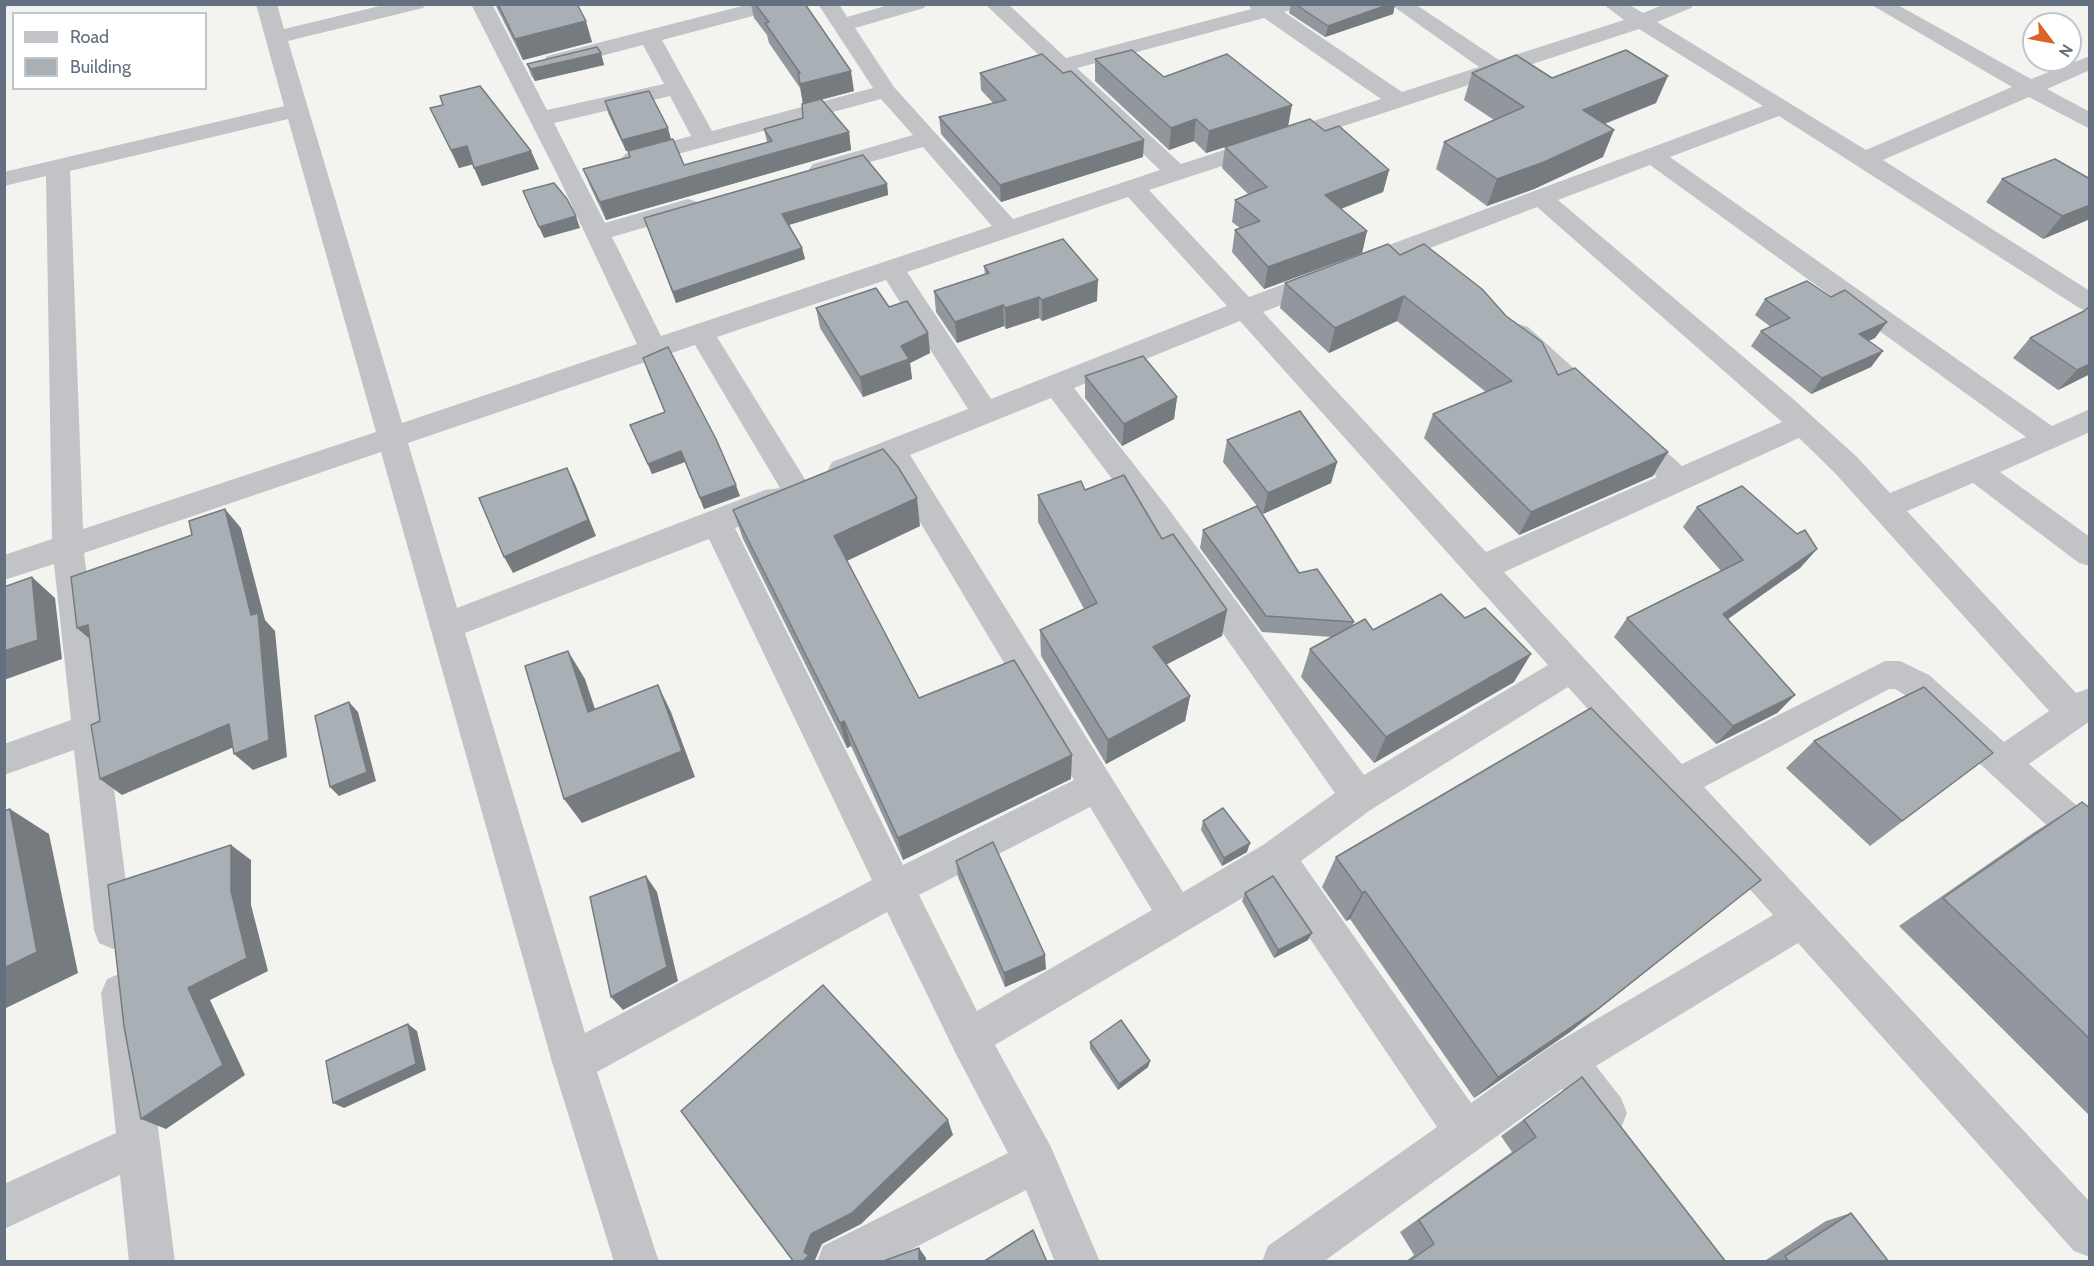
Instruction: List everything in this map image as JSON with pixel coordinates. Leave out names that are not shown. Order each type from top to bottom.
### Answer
[{"type":"street","points":[[266,4],[573,1062],[637,1262]]},
{"type":"street","points":[[275,38],[416,4]]},
{"type":"street","points":[[481,4],[540,118],[592,170],[598,233],[653,349]]},
{"type":"street","points":[[516,71],[776,4]]},
{"type":"street","points":[[828,4],[886,91],[1008,230]]},
{"type":"street","points":[[995,4],[1177,173]]},
{"type":"street","points":[[1061,66],[1263,8],[1292,4]]},
{"type":"street","points":[[1400,4],[1497,69]]},
{"type":"street","points":[[1613,4],[1865,159],[2090,303]]},
{"type":"street","points":[[4,568],[1133,187],[1642,21],[1684,4]]},
{"type":"street","points":[[1880,4],[2090,122]]},
{"type":"street","points":[[843,25],[911,5]]},
{"type":"street","points":[[1263,8],[1400,101]]},
{"type":"street","points":[[650,37],[705,140]]},
{"type":"street","points":[[1865,159],[2090,62]]},
{"type":"street","points":[[540,118],[677,88]]},
{"type":"street","points":[[592,170],[886,91]]},
{"type":"street","points":[[446,626],[717,523],[984,411],[1246,308],[1781,107]]},
{"type":"street","points":[[4,179],[296,110]]},
{"type":"street","points":[[803,174],[929,138]]},
{"type":"street","points":[[1653,156],[2050,440]]},
{"type":"street","points":[[58,166],[68,547],[152,1262]]},
{"type":"street","points":[[1133,187],[1246,308],[1571,668],[2090,1235]]},
{"type":"street","points":[[1539,196],[1802,424],[1846,465],[2081,708],[2003,762]]},
{"type":"street","points":[[598,233],[712,200]]},
{"type":"street","points":[[1414,244],[1440,267]]},
{"type":"street","points":[[892,269],[984,411]]},
{"type":"street","points":[[1502,320],[1679,480]]},
{"type":"street","points":[[701,333],[796,489]]},
{"type":"street","points":[[1055,383],[1157,516],[1359,797]]},
{"type":"street","points":[[1886,507],[2050,440],[2090,419]]},
{"type":"street","points":[[1481,568],[1802,424]]},
{"type":"street","points":[[892,450],[1176,915]]},
{"type":"street","points":[[1977,470],[2090,554]]},
{"type":"street","points":[[717,523],[969,1038],[1036,1162],[1078,1262]]},
{"type":"street","points":[[969,1038],[1106,960],[1176,915],[1276,857],[1359,797],[1571,668]]},
{"type":"street","points":[[1677,783],[1739,754],[1885,675],[1900,675],[1917,685],[2090,840]]},
{"type":"street","points":[[4,760],[89,729]]},
{"type":"street","points":[[573,1062],[895,888],[1097,786]]},
{"type":"street","points":[[1276,857],[1466,1132]]},
{"type":"street","points":[[1284,1262],[1566,1061],[1801,919]]},
{"type":"street","points":[[1566,1061],[1630,1143]]},
{"type":"street","points":[[4,1207],[139,1144]]},
{"type":"street","points":[[839,1262],[1036,1162]]},
{"type":"building","points":[[498,4],[577,4],[586,21],[515,39]]},
{"type":"building","points":[[755,4],[805,4],[851,71],[800,84],[798,70],[765,23],[769,22]]},
{"type":"building","points":[[1295,4],[1390,4],[1328,26]]},
{"type":"building","points":[[597,47],[601,53],[531,69],[527,64]]},
{"type":"building","points":[[1132,50],[1164,77],[1227,54],[1292,105],[1209,131],[1196,119],[1171,128],[1095,59]]},
{"type":"building","points":[[1626,50],[1668,76],[1583,110],[1614,130],[1544,162],[1497,179],[1444,142],[1524,107],[1472,73],[1516,55],[1552,78]]},
{"type":"building","points":[[1042,54],[1063,73],[1071,71],[1144,140],[1000,185],[939,117],[1006,100],[980,73]]},
{"type":"building","points":[[480,86],[531,151],[474,168],[467,146],[451,150],[430,108],[443,105],[440,96]]},
{"type":"building","points":[[649,91],[668,128],[622,140],[605,101]]},
{"type":"building","points":[[821,99],[849,132],[600,202],[583,169],[630,157],[628,151],[673,139],[684,165],[762,144],[772,141],[764,129],[803,118],[802,104]]},
{"type":"building","points":[[1310,119],[1325,131],[1339,126],[1389,170],[1325,195],[1367,231],[1268,267],[1235,230],[1260,221],[1235,200],[1267,187],[1225,147]]},
{"type":"building","points":[[863,155],[887,184],[782,214],[802,248],[673,292],[644,218]]},
{"type":"building","points":[[2055,159],[2090,179],[2090,205],[2062,216],[2002,179]]},
{"type":"building","points":[[554,183],[567,199],[576,216],[539,227],[523,191]]},
{"type":"building","points":[[1063,239],[1098,280],[1042,300],[1039,297],[1005,308],[1003,305],[955,322],[934,291],[989,273],[984,266]]},
{"type":"building","points":[[1388,244],[1400,255],[1424,244],[1482,289],[1506,316],[1542,342],[1558,375],[1575,368],[1668,452],[1531,512],[1433,414],[1512,381],[1404,296],[1335,328],[1285,283]]},
{"type":"building","points":[[1807,281],[1831,297],[1845,290],[1887,322],[1859,334],[1883,351],[1822,378],[1761,331],[1790,318],[1765,299]]},
{"type":"building","points":[[876,288],[889,307],[907,301],[928,333],[901,346],[909,359],[860,377],[816,308]]},
{"type":"building","points":[[2090,306],[2090,364],[2077,370],[2030,338],[2084,311]]},
{"type":"building","points":[[668,347],[716,439],[736,485],[700,498],[681,451],[648,464],[630,425],[665,412],[643,358]]},
{"type":"building","points":[[1143,356],[1177,397],[1124,424],[1085,376]]},
{"type":"building","points":[[1300,411],[1337,462],[1268,493],[1227,440]]},
{"type":"building","points":[[883,449],[898,467],[917,498],[834,536],[919,698],[1014,660],[1072,755],[898,838],[844,721],[840,723],[733,510]]},
{"type":"building","points":[[567,468],[588,520],[504,557],[479,498]]},
{"type":"building","points":[[1124,475],[1162,539],[1173,534],[1227,610],[1153,647],[1190,696],[1108,740],[1040,630],[1097,603],[1038,495],[1081,481],[1085,490]]},
{"type":"building","points":[[1742,486],[1797,534],[1805,530],[1817,549],[1723,614],[1795,695],[1733,726],[1627,618],[1743,560],[1697,507]]},
{"type":"building","points":[[1257,506],[1299,573],[1317,569],[1354,622],[1266,616],[1203,530]]},
{"type":"building","points":[[225,509],[251,615],[258,613],[269,740],[234,754],[229,724],[100,779],[91,725],[100,721],[88,625],[77,628],[71,577],[192,535],[189,521]]},
{"type":"building","points":[[32,577],[38,640],[4,651],[4,587]]},
{"type":"building","points":[[1441,594],[1465,618],[1485,608],[1531,654],[1386,737],[1310,649],[1365,619],[1373,630]]},
{"type":"building","points":[[568,651],[588,712],[658,685],[682,751],[564,799],[525,666]]},
{"type":"building","points":[[1924,687],[1993,753],[1902,821],[1814,741]]},
{"type":"building","points":[[349,702],[367,772],[330,787],[315,716]]},
{"type":"building","points":[[1591,708],[1761,880],[1599,1008],[1498,1077],[1365,891],[1362,893],[1336,857]]},
{"type":"building","points":[[2082,802],[2090,808],[2090,1039],[1943,898]]},
{"type":"building","points":[[1223,808],[1250,843],[1224,858],[1203,821]]},
{"type":"building","points":[[10,809],[37,952],[4,968],[4,811]]},
{"type":"building","points":[[993,842],[1045,955],[1004,973],[956,861]]},
{"type":"building","points":[[231,845],[231,891],[247,958],[188,988],[223,1065],[141,1119],[124,1026],[108,885]]},
{"type":"building","points":[[646,876],[667,967],[611,997],[590,897]]},
{"type":"building","points":[[1273,876],[1312,933],[1278,950],[1245,893]]},
{"type":"building","points":[[823,985],[948,1120],[852,1213],[811,1234],[804,1252],[809,1255],[802,1262],[794,1262],[681,1111]]},
{"type":"building","points":[[1121,1020],[1150,1061],[1119,1084],[1090,1042]]},
{"type":"building","points":[[408,1024],[416,1064],[333,1103],[326,1061]]},
{"type":"building","points":[[1582,1077],[1726,1262],[1408,1262],[1434,1244],[1419,1220],[1536,1137],[1524,1120]]},
{"type":"building","points":[[1851,1213],[1889,1262],[1789,1262],[1785,1256]]},
{"type":"building","points":[[1033,1230],[1047,1262],[983,1262]]},
{"type":"building","points":[[919,1248],[919,1262],[881,1262]]}]
